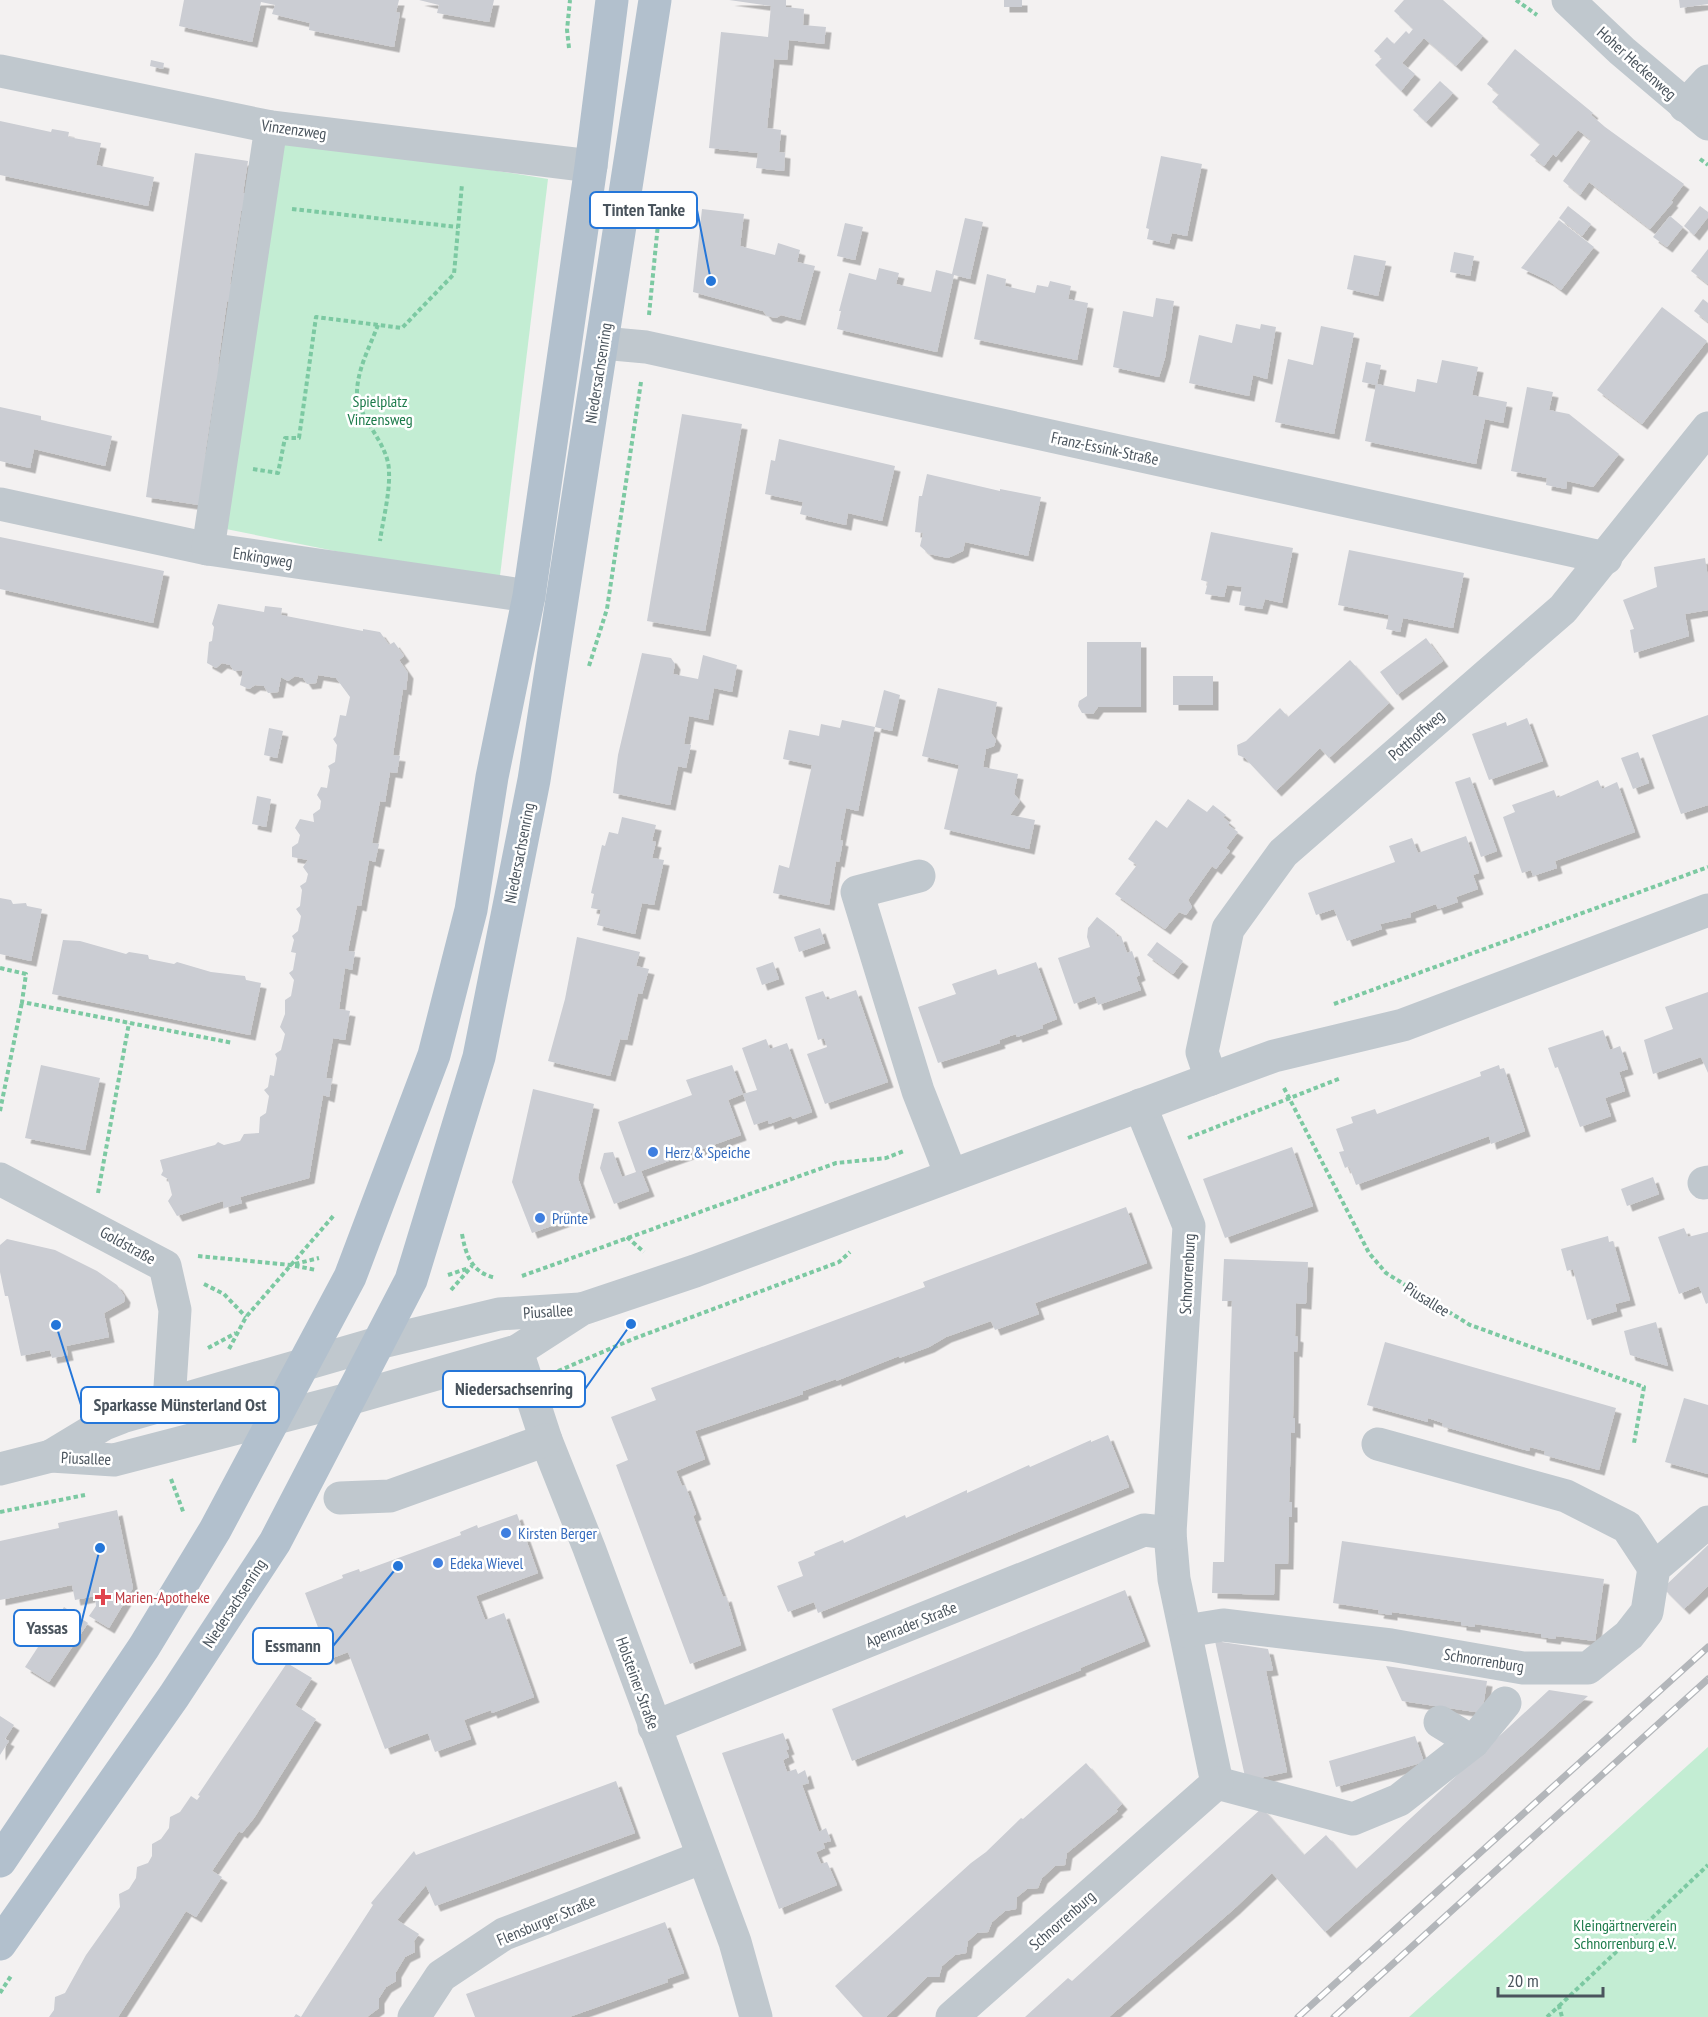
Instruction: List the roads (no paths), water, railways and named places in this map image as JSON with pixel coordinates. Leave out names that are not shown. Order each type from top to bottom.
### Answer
[{"type":"main road","points":[[0,1861],[144,1647],[215,1530],[363,1247],[434,1055],[471,910],[492,777],[529,596],[591,166],[612,0]]},
{"type":"main road","name":"Niedersachsenring","points":[[0,1944],[174,1696],[274,1542],[411,1280],[478,1057],[534,780],[655,0]]},
{"type":"street","name":"Hoher Heckenweg","points":[[1568,0],[1696,115]]},
{"type":"street","name":"Vinzenzweg","points":[[0,71],[271,127],[591,166]]},
{"type":"street","points":[[1696,115],[1708,81]]},
{"type":"street","points":[[208,549],[271,127]]},
{"type":"street","name":"Franz-Essink-Straße","points":[[602,343],[646,348],[1606,558]]},
{"type":"street","name":"Potthoffweg","points":[[1211,1079],[1202,1052],[1228,929],[1283,853],[1563,609],[1708,428]]},
{"type":"street","name":"Enkingweg","points":[[0,504],[208,549],[529,596]]},
{"type":"street","points":[[919,876],[857,892],[918,1091],[951,1175]]},
{"type":"street","points":[[582,1309],[695,1271],[1274,1056],[1403,1025],[1708,910]]},
{"type":"street","name":"Schnorrenburg","points":[[952,2017],[1217,1783],[1174,1579],[1170,1533],[1189,1226],[1140,1105]]},
{"type":"street","name":"Goldstraße","points":[[0,1179],[92,1225],[165,1266],[175,1310],[169,1402]]},
{"type":"street","name":"Piusallee","points":[[51,1456],[104,1424],[169,1402],[378,1343],[499,1314],[582,1309]]},
{"type":"street","name":"Piusallee","points":[[0,1468],[51,1456],[114,1460],[349,1399],[517,1351],[582,1309]]},
{"type":"street","name":"Holsteiner Straße","points":[[517,1351],[546,1440],[589,1548],[735,1942],[756,2017]]},
{"type":"street","points":[[340,1498],[390,1496],[546,1440]]},
{"type":"street","points":[[1378,1444],[1566,1496],[1627,1527],[1654,1568],[1708,1522]]},
{"type":"street","name":"Apenrader Straße","points":[[654,1727],[1144,1530],[1170,1533]]},
{"type":"street","name":"Schnorrenburg","points":[[1186,1631],[1223,1626],[1391,1645],[1522,1668],[1588,1668],[1629,1635],[1647,1612],[1654,1568]]},
{"type":"street","points":[[1217,1783],[1353,1819],[1400,1800],[1473,1742],[1505,1703]]},
{"type":"street","points":[[1440,1722],[1473,1742]]},
{"type":"street","name":"Flensburger Straße","points":[[414,2017],[441,1976],[504,1934],[703,1857]]},
{"type":"railway","points":[[1298,2017],[1708,1647]]},
{"type":"railway","points":[[1334,2017],[1708,1679]]},
{"type":"place","name":"Tinten Tanke","points":[[711,281]]},
{"type":"place","name":"Herz & Speiche","points":[[653,1152]]},
{"type":"place","name":"Prünte","points":[[540,1218]]},
{"type":"place","name":"Niedersachsenring","points":[[631,1324]]},
{"type":"place","name":"Sparkasse Münsterland Ost","points":[[56,1325]]},
{"type":"place","name":"Kirsten Berger","points":[[506,1533]]},
{"type":"place","name":"Yassas","points":[[100,1548]]},
{"type":"place","name":"Edeka Wievel","points":[[438,1563]]},
{"type":"place","name":"Essmann","points":[[398,1566]]},
{"type":"place","name":"Marien-Apotheke","points":[[103,1597]]},
{"type":"park label","name":"Spielplatz Vinzensweg","points":[[380,410]]},
{"type":"park label","name":"Kleingärtnerverein Schnorrenburg e.V.","points":[[1625,1934]]}]
